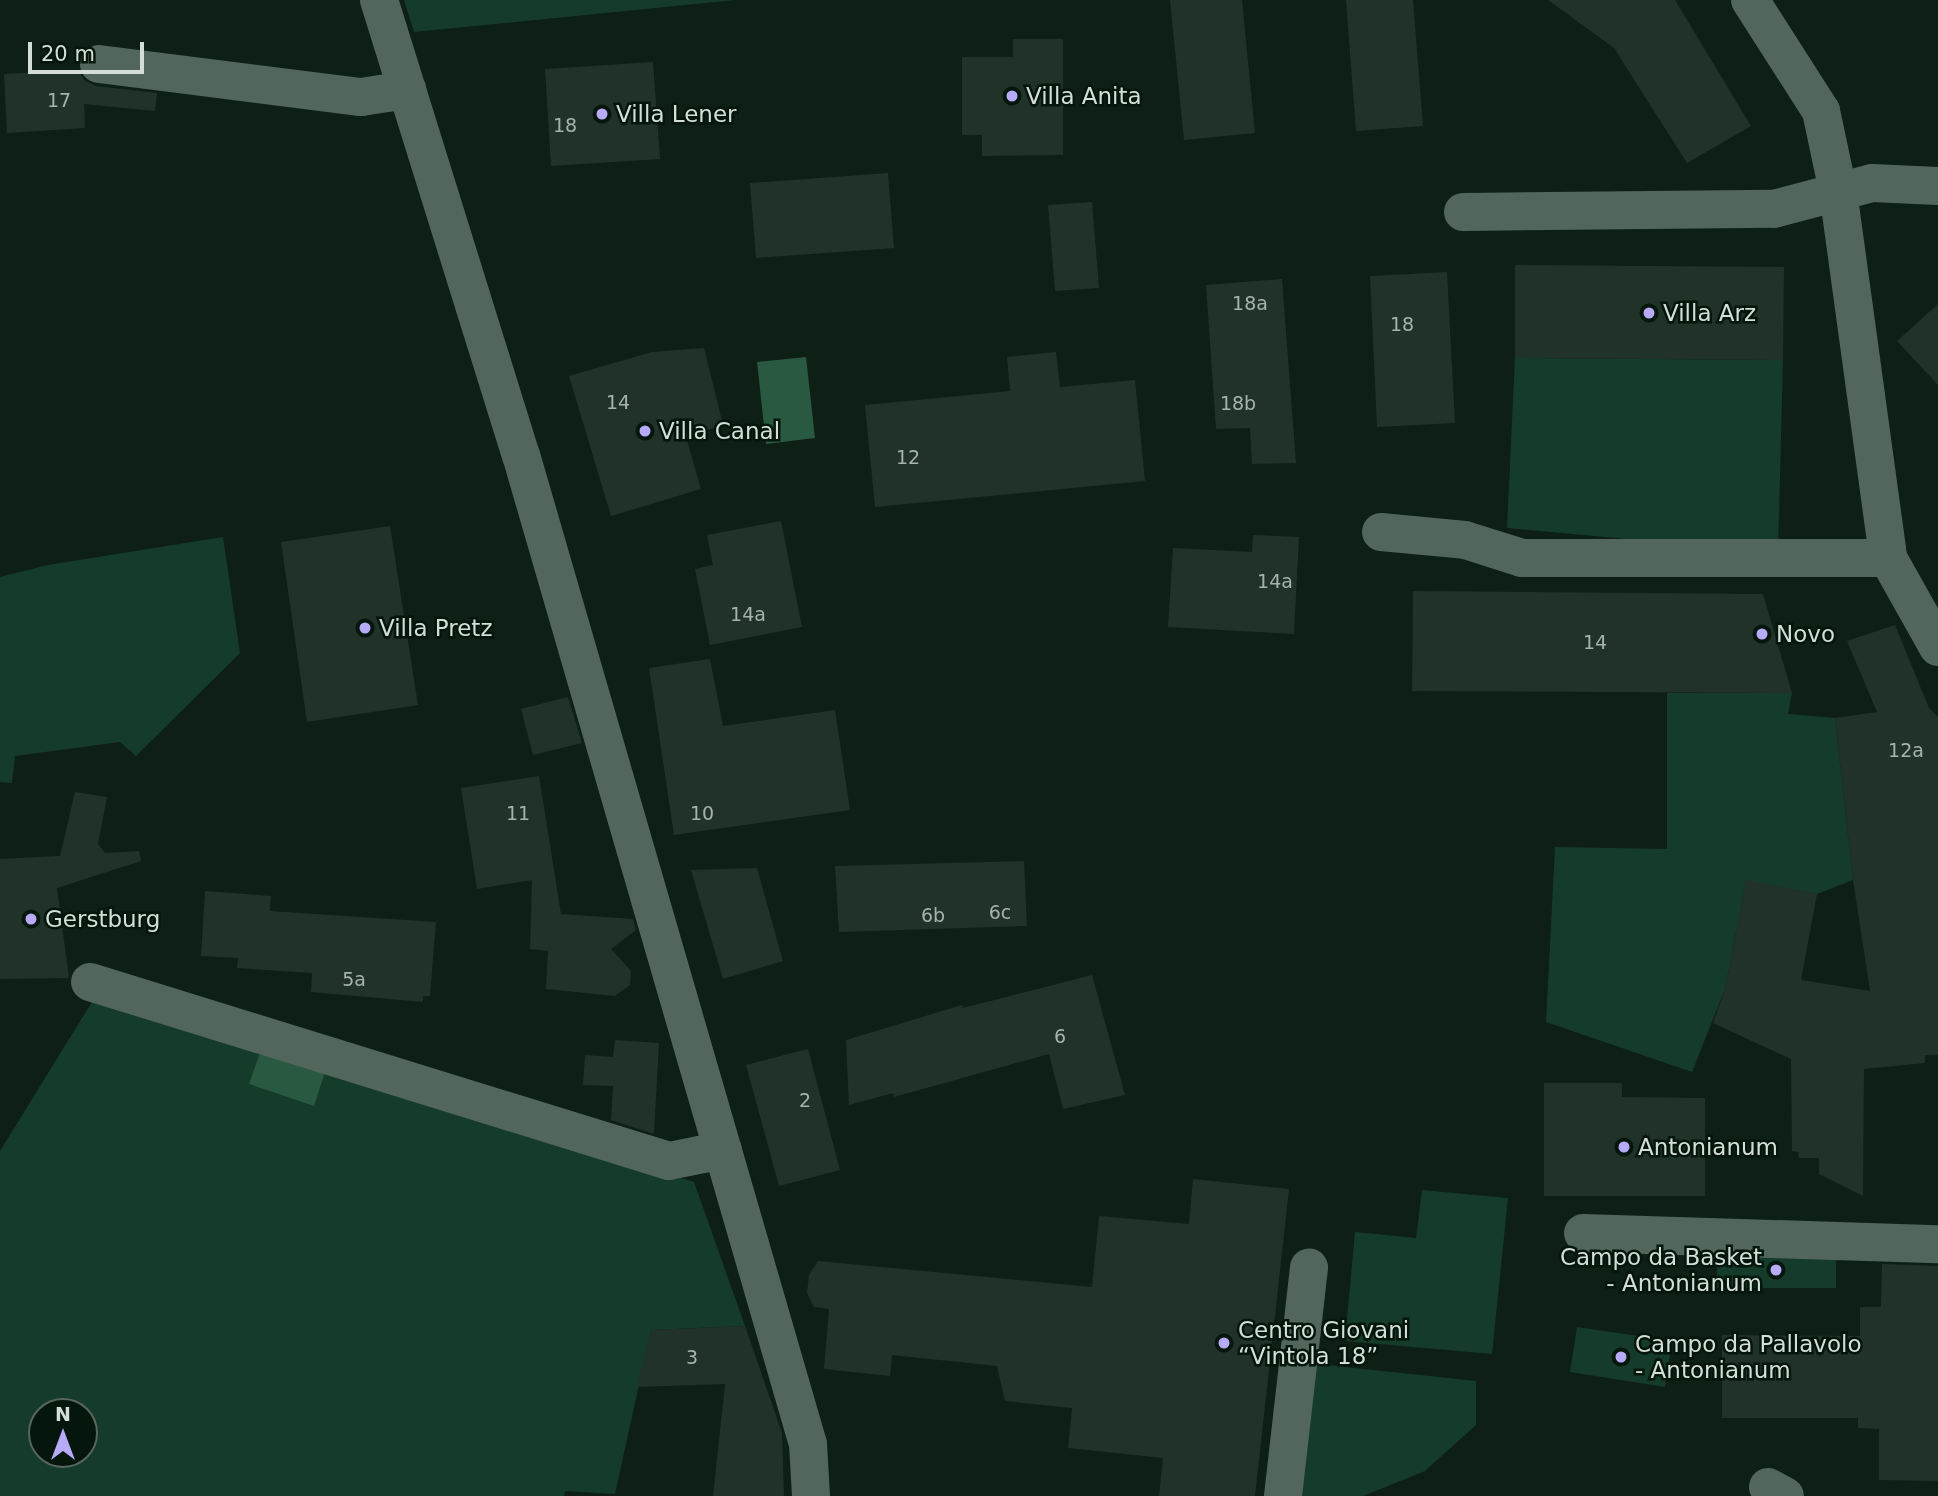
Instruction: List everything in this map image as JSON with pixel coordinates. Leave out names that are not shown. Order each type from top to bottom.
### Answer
[{"type":"street","points":[[379,0],[521,455],[808,1444],[811,1496]]},
{"type":"street","points":[[1750,0],[1821,111],[1838,191],[1888,558],[1938,647]]},
{"type":"street","points":[[99,64],[361,97],[407,90]]},
{"type":"street","points":[[1463,212],[1774,209],[1872,183],[1938,186]]},
{"type":"street","points":[[1381,532],[1465,540],[1522,558],[1888,558]]},
{"type":"street","points":[[90,982],[669,1161],[723,1150]]},
{"type":"street","points":[[1583,1233],[1938,1244]]},
{"type":"street","points":[[1283,1496],[1309,1266]]},
{"type":"shaded area","points":[[404,0],[735,0],[414,32]]},
{"type":"shaded area","points":[[806,357],[815,438],[766,444],[757,362]]},
{"type":"shaded area","points":[[1515,358],[1783,360],[1778,553],[1507,528]]},
{"type":"shaded area","points":[[223,537],[240,653],[136,756],[120,742],[15,756],[12,783],[0,782],[0,577],[48,565]]},
{"type":"shaded area","points":[[1667,693],[1792,693],[1788,714],[1835,718],[1853,880],[1817,894],[1746,881],[1725,989],[1692,1072],[1546,1022],[1555,847],[1667,849]]},
{"type":"shaded area","points":[[95,997],[694,1182],[745,1326],[651,1330],[615,1494],[565,1491],[564,1496],[0,1496],[0,1151]]},
{"type":"shaded area","points":[[261,1050],[325,1072],[314,1106],[249,1084]]},
{"type":"shaded area","points":[[1422,1190],[1508,1198],[1492,1354],[1345,1341],[1355,1232],[1416,1238]]},
{"type":"shaded area","name":"Campo da Basket - Antonianum","points":[[1717,1251],[1836,1251],[1836,1288],[1717,1288]]},
{"type":"shaded area","name":"Campo da Pallavolo - Antonianum","points":[[1577,1327],[1672,1341],[1665,1387],[1570,1372]]},
{"type":"shaded area","points":[[1308,1363],[1476,1381],[1476,1425],[1425,1471],[1363,1496],[1297,1496]]},
{"type":"building","points":[[1170,0],[1242,0],[1255,133],[1184,140]]},
{"type":"building","points":[[1346,0],[1413,0],[1423,126],[1356,131]]},
{"type":"building","points":[[1548,0],[1675,0],[1751,126],[1687,163],[1614,48]]},
{"type":"building","name":"Villa Anita","points":[[1013,39],[1063,39],[1063,155],[982,156],[982,135],[962,135],[962,57],[1013,57]]},
{"type":"building","name":"Villa Lener","points":[[653,62],[660,159],[551,166],[545,69]]},
{"type":"building","points":[[78,70],[85,81],[96,86],[157,93],[155,111],[84,104],[85,128],[7,133],[4,74]]},
{"type":"building","points":[[888,173],[894,248],[756,258],[750,183]]},
{"type":"building","points":[[1092,202],[1099,288],[1055,291],[1048,205]]},
{"type":"building","name":"Villa Arz","points":[[1515,265],[1784,267],[1783,360],[1515,358]]},
{"type":"building","points":[[1447,272],[1455,423],[1377,427],[1370,276]]},
{"type":"building","points":[[1282,279],[1296,463],[1252,464],[1250,428],[1216,429],[1206,285]]},
{"type":"building","points":[[1938,304],[1938,385],[1897,341]]},
{"type":"building","name":"Villa Canal","points":[[704,348],[723,425],[686,437],[701,489],[611,516],[569,376],[652,352]]},
{"type":"building","points":[[1056,352],[1060,387],[1135,380],[1145,481],[875,507],[865,405],[1010,391],[1007,357]]},
{"type":"building","points":[[781,521],[802,627],[710,645],[695,569],[713,565],[707,535]]},
{"type":"building","name":"Villa Pretz","points":[[390,526],[418,705],[307,722],[281,542]]},
{"type":"building","points":[[1253,535],[1299,537],[1294,634],[1168,627],[1173,548],[1252,552]]},
{"type":"building","points":[[1413,591],[1763,594],[1792,693],[1412,691]]},
{"type":"building","points":[[1895,625],[1929,708],[1938,717],[1938,1055],[1925,1055],[1925,1063],[1864,1069],[1863,1196],[1819,1174],[1819,1158],[1799,1158],[1798,1152],[1792,1151],[1791,1059],[1713,1023],[1725,989],[1746,880],[1817,894],[1801,980],[1870,991],[1853,880],[1835,718],[1877,712],[1847,641]]},
{"type":"building","points":[[710,659],[723,726],[835,710],[850,810],[674,835],[649,668]]},
{"type":"building","points":[[568,697],[582,743],[533,755],[521,709]]},
{"type":"building","points":[[539,776],[561,914],[633,919],[636,930],[611,949],[631,971],[630,985],[615,996],[546,989],[548,951],[530,949],[532,880],[477,889],[461,788]]},
{"type":"building","name":"Gerstburg","points":[[75,792],[107,797],[98,844],[105,853],[139,851],[141,861],[57,888],[69,978],[0,979],[0,859],[60,856]]},
{"type":"building","points":[[1024,861],[1027,926],[839,932],[835,866]]},
{"type":"building","points":[[757,868],[783,961],[723,979],[691,870]]},
{"type":"building","points":[[205,891],[271,896],[270,911],[436,922],[430,996],[423,996],[423,1002],[311,992],[312,973],[237,968],[238,958],[201,956]]},
{"type":"building","points":[[1092,975],[1125,1095],[1063,1109],[1049,1054],[894,1097],[893,1093],[849,1105],[846,1040],[962,1005],[963,1008]]},
{"type":"building","points":[[615,1040],[659,1043],[654,1134],[611,1120],[613,1086],[583,1085],[585,1055],[613,1057]]},
{"type":"building","points":[[808,1049],[840,1170],[779,1186],[746,1065]]},
{"type":"building","name":"Antonianum","points":[[1544,1083],[1622,1083],[1622,1097],[1705,1098],[1705,1196],[1544,1196]]},
{"type":"building","points":[[1193,1179],[1289,1189],[1255,1496],[1159,1496],[1163,1458],[1068,1448],[1072,1408],[1005,1401],[997,1366],[892,1355],[890,1376],[824,1369],[829,1309],[814,1307],[807,1293],[809,1275],[818,1261],[1092,1287],[1099,1216],[1189,1224]]},
{"type":"building","points":[[1882,1264],[1938,1266],[1938,1481],[1879,1480],[1879,1429],[1858,1428],[1858,1418],[1722,1418],[1722,1335],[1860,1336],[1860,1307],[1881,1307]]},
{"type":"building","points":[[745,1326],[782,1433],[784,1496],[713,1496],[725,1384],[637,1387],[651,1330]]},
{"type":"place","name":"Villa Anita","points":[[1012,96]]},
{"type":"place","name":"Villa Lener","points":[[602,114]]},
{"type":"place","name":"Villa Arz","points":[[1649,313]]},
{"type":"place","name":"Villa Canal","points":[[645,431]]},
{"type":"place","name":"Villa Pretz","points":[[365,628]]},
{"type":"place","name":"Novo","points":[[1762,634]]},
{"type":"place","name":"Gerstburg","points":[[31,919]]},
{"type":"place","name":"Antonianum","points":[[1624,1147]]},
{"type":"place","name":"Campo da Basket - Antonianum","points":[[1776,1270]]},
{"type":"place","name":"Centro Giovani “Vintola 18”","points":[[1224,1343]]},
{"type":"place","name":"Campo da Pallavolo - Antonianum","points":[[1621,1357]]}]
